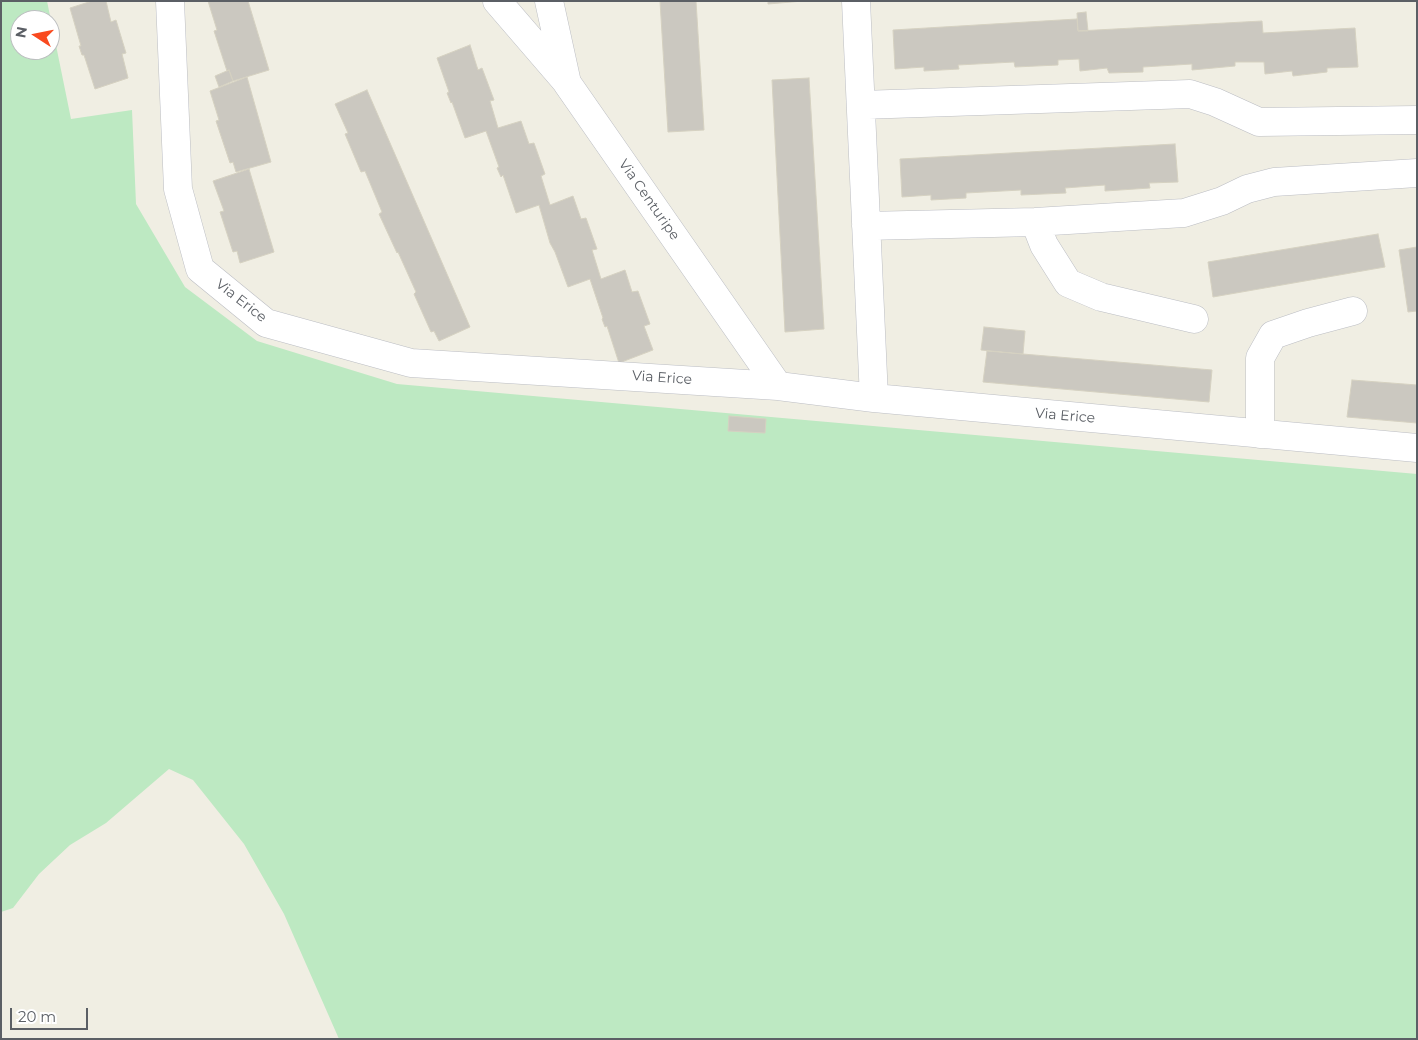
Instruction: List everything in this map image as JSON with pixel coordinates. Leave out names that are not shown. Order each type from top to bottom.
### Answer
[{"type":"street","name":"Via Erice","points":[[170,1],[178,189],[200,269],[266,323],[411,363],[778,386],[874,398],[1417,448]]},
{"type":"street","points":[[497,1],[567,83]]},
{"type":"street","name":"Via Centuripe","points":[[549,1],[567,83],[778,386]]},
{"type":"street","points":[[856,1],[874,398]]},
{"type":"street","points":[[861,105],[1190,94],[1214,102],[1259,122],[1417,120]]},
{"type":"street","points":[[866,226],[1035,222],[1184,213],[1222,201],[1247,189],[1274,182],[1417,173]]},
{"type":"street","points":[[1035,222],[1044,245],[1068,283],[1101,297],[1194,319]]},
{"type":"street","points":[[1260,434],[1260,358],[1273,335],[1353,311]]},
{"type":"green space","points":[[1,1],[47,1],[49,10],[10,10],[10,60],[59,60],[71,119],[132,110],[136,204],[185,287],[257,341],[397,384],[1417,474],[1417,1039],[339,1039],[284,914],[244,844],[193,780],[169,769],[106,823],[70,845],[39,874],[13,908],[1,912]]},
{"type":"building","points":[[92,1],[106,1],[111,22],[116,20],[126,53],[122,54],[128,78],[95,89],[84,55],[82,55],[79,46],[81,46],[70,8]]},
{"type":"building","points":[[208,1],[248,1],[269,70],[233,81],[229,70],[227,71],[214,31],[217,30]]},
{"type":"building","points":[[660,1],[696,1],[704,130],[668,132]]},
{"type":"building","points":[[768,1],[803,1],[768,4]]},
{"type":"building","points":[[1086,12],[1088,31],[1078,31],[1077,13]]},
{"type":"building","points":[[1077,19],[1078,31],[1262,21],[1263,33],[1355,28],[1358,67],[1327,68],[1327,72],[1293,76],[1292,71],[1265,74],[1264,62],[1235,62],[1235,66],[1192,70],[1192,64],[1143,67],[1143,72],[1109,73],[1107,68],[1080,71],[1079,59],[1058,60],[1058,65],[1015,67],[1014,62],[958,65],[959,69],[924,71],[924,67],[895,69],[893,30]]},
{"type":"building","points":[[470,45],[478,70],[482,68],[494,100],[490,101],[498,128],[521,121],[529,144],[534,143],[545,174],[541,176],[550,205],[573,196],[581,219],[586,218],[597,249],[592,250],[601,279],[625,270],[632,292],[638,291],[650,324],[644,326],[653,350],[619,363],[607,326],[605,327],[602,319],[590,279],[568,287],[550,243],[539,205],[516,213],[503,175],[501,177],[497,168],[499,167],[486,131],[465,138],[447,93],[449,92],[437,58]]},
{"type":"building","points":[[229,70],[233,81],[219,87],[215,76]]},
{"type":"building","points":[[247,77],[271,162],[236,172],[233,162],[230,163],[216,121],[219,120],[210,91]]},
{"type":"building","points":[[809,78],[824,329],[785,332],[772,80]]},
{"type":"building","points":[[367,90],[470,327],[439,341],[434,331],[431,332],[414,294],[416,292],[379,214],[382,212],[365,171],[361,172],[345,134],[348,133],[335,104]]},
{"type":"building","points":[[1175,144],[1178,182],[1149,183],[1150,188],[1105,191],[1105,185],[1065,188],[1066,193],[1021,195],[1021,190],[966,193],[966,198],[931,200],[931,195],[902,197],[900,159]]},
{"type":"building","points":[[249,169],[274,252],[240,263],[237,251],[233,252],[220,212],[224,211],[213,181]]},
{"type":"building","points":[[1378,234],[1385,267],[1213,297],[1208,262]]},
{"type":"building","points":[[1417,247],[1417,311],[1408,312],[1399,250]]},
{"type":"building","points":[[984,327],[1025,331],[1023,354],[981,350]]},
{"type":"building","points":[[987,351],[1212,370],[1209,402],[983,382]]},
{"type":"building","points":[[1352,380],[1417,385],[1417,423],[1347,417]]},
{"type":"building","points":[[729,416],[766,419],[765,433],[728,431]]}]
